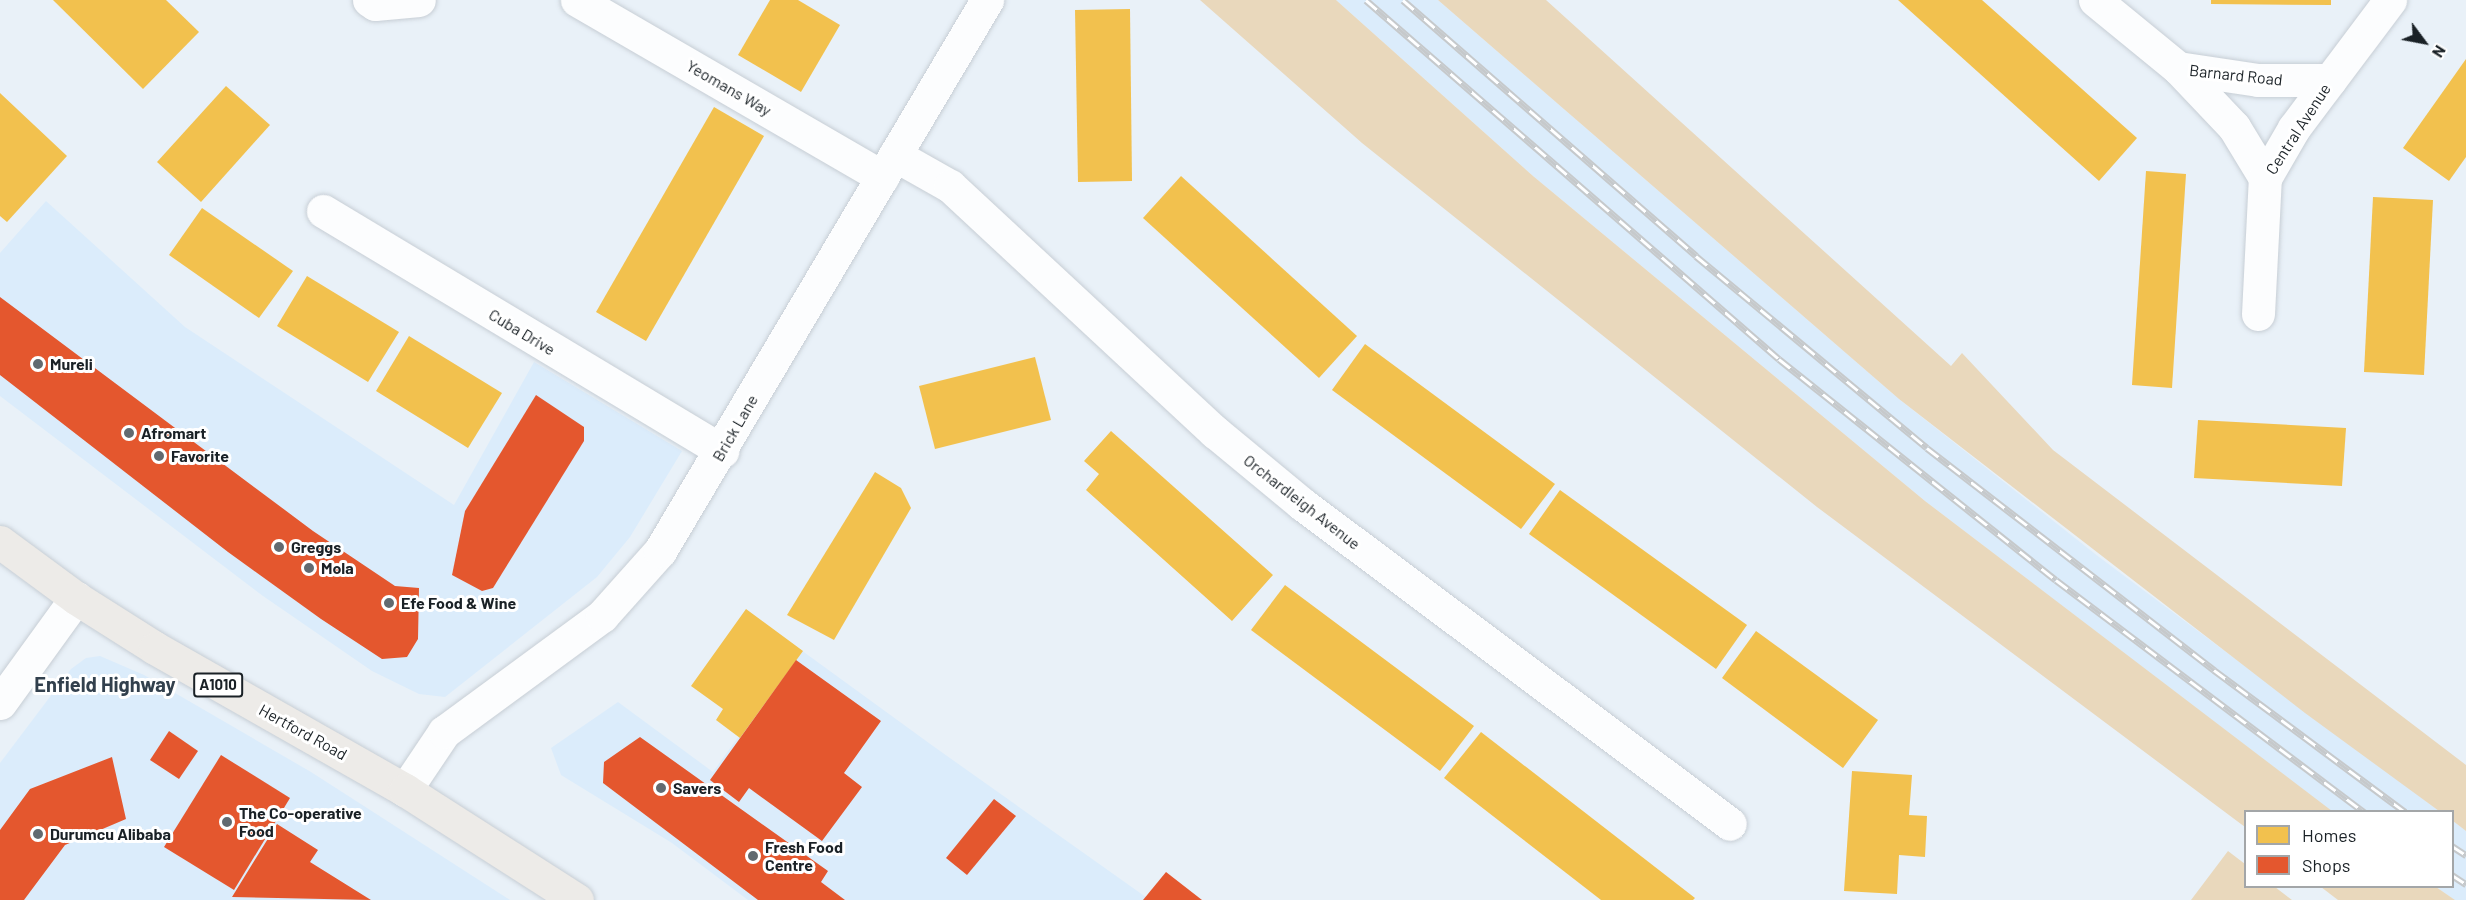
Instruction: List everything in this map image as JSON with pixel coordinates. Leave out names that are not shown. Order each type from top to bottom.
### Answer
[{"type":"main road","name":"Hertford Road","points":[[0,542],[76,598],[174,659],[405,790],[577,900]]},
{"type":"street","points":[[369,0],[375,4],[419,0]]},
{"type":"street","name":"Yeomans Way","points":[[577,0],[888,166]]},
{"type":"street","name":"Brick Lane","points":[[405,790],[444,732],[602,616],[632,586],[660,551],[722,451],[987,0]]},
{"type":"street","name":"Barnard Road","points":[[2095,0],[2178,68],[2234,127],[2265,178]]},
{"type":"street","name":"Central Avenue","points":[[2258,314],[2265,178],[2277,154],[2390,0]]},
{"type":"street","name":"Barnard Road","points":[[2178,68],[2258,80],[2330,80]]},
{"type":"street","name":"Orchardleigh Avenue","points":[[888,166],[950,186],[1215,432],[1302,504],[1730,824]]},
{"type":"street","name":"Cuba Drive","points":[[323,211],[722,451]]},
{"type":"street","points":[[0,703],[76,598]]},
{"type":"shaded area","points":[[1200,0],[1336,0],[1533,176],[1925,501],[2331,810],[2244,810],[2244,826],[1817,507],[1362,143]]},
{"type":"shaded area","points":[[1336,0],[1438,0],[1899,399],[2099,557],[2438,810],[2329,810],[1925,501],[1533,176]]},
{"type":"shaded area","points":[[1438,0],[1546,0],[1951,366],[1962,353],[2053,450],[2466,765],[2466,831],[2454,822],[2454,810],[2438,810],[2305,713],[1899,399]]},
{"type":"shaded area","points":[[46,201],[185,327],[454,505],[534,362],[682,451],[630,537],[597,577],[445,697],[419,694],[372,671],[263,596],[0,396],[0,253]]},
{"type":"shaded area","points":[[801,650],[1150,900],[748,900],[672,843],[561,775],[551,748],[618,702],[713,772]]},
{"type":"shaded area","points":[[100,656],[144,675],[311,772],[510,900],[0,900],[0,763],[71,669],[86,658]]},
{"type":"shaded area","points":[[2454,822],[2466,831],[2466,900],[2455,900],[2437,888],[2454,888]]},
{"type":"shaded area","points":[[2228,851],[2244,863],[2244,888],[2276,888],[2292,900],[2191,900]]},
{"type":"shaded area","points":[[2322,888],[2437,888],[2455,900],[2338,900]]},
{"type":"building: Homes","points":[[53,0],[166,0],[199,32],[143,89]]},
{"type":"building: Homes","points":[[770,0],[798,0],[840,25],[801,92],[738,55]]},
{"type":"building: Homes","points":[[1898,0],[1982,0],[2137,138],[2099,181]]},
{"type":"building: Homes","points":[[2211,0],[2331,0],[2331,5],[2211,4]]},
{"type":"building: Homes","points":[[1130,9],[1132,181],[1078,182],[1075,10]]},
{"type":"building: Homes","points":[[2466,59],[2466,157],[2449,181],[2403,148]]},
{"type":"building: Homes","points":[[226,86],[270,125],[201,202],[157,162]]},
{"type":"building: Homes","points":[[0,93],[67,156],[7,222],[0,216]]},
{"type":"building: Homes","points":[[714,107],[764,136],[646,341],[596,312]]},
{"type":"building: Homes","points":[[2146,171],[2186,174],[2172,388],[2132,385]]},
{"type":"building: Homes","points":[[1181,176],[1357,336],[1319,378],[1143,218]]},
{"type":"building: Homes","points":[[2373,197],[2433,200],[2424,375],[2364,372]]},
{"type":"building: Homes","points":[[202,208],[293,271],[259,318],[169,255]]},
{"type":"building: Homes","points":[[307,276],[399,332],[368,382],[277,326]]},
{"type":"building: Homes","points":[[409,336],[502,393],[468,448],[376,391]]},
{"type":"building: Homes","points":[[1365,344],[1555,484],[1521,529],[1332,390]]},
{"type":"building: Homes","points":[[1035,357],[1051,420],[935,449],[919,386]]},
{"type":"building: Homes","points":[[2198,420],[2346,428],[2342,486],[2194,478]]},
{"type":"building: Homes","points":[[1111,431],[1273,575],[1232,621],[1086,490],[1099,474],[1084,461]]},
{"type":"building: Homes","points":[[875,472],[901,488],[911,508],[834,640],[787,615]]},
{"type":"building: Homes","points":[[1560,490],[1747,625],[1716,669],[1529,534]]},
{"type":"building: Homes","points":[[1285,585],[1474,726],[1440,771],[1251,630]]},
{"type":"building: Homes","points":[[746,609],[803,651],[740,738],[716,720],[723,709],[691,686]]},
{"type":"building: Homes","points":[[1756,631],[1878,720],[1843,768],[1722,678]]},
{"type":"building: Homes","points":[[1481,732],[1695,898],[1693,900],[1601,900],[1444,778]]},
{"type":"building: Homes","points":[[1852,771],[1912,775],[1909,815],[1927,816],[1925,857],[1899,855],[1897,894],[1844,891]]},
{"type":"building: Shops","points":[[0,297],[313,531],[395,586],[419,588],[418,639],[407,657],[382,659],[321,619],[228,552],[0,375]]},
{"type":"building: Shops","points":[[536,395],[584,427],[584,441],[493,588],[482,591],[452,575],[465,511]]},
{"type":"building: Shops","points":[[796,660],[881,721],[844,773],[862,787],[822,841],[749,788],[739,802],[710,780]]},
{"type":"building: Shops","points":[[169,731],[198,751],[179,779],[150,760]]},
{"type":"building: Shops","points":[[640,737],[828,871],[821,882],[845,900],[758,900],[603,783],[604,762]]},
{"type":"building: Shops","name":"The Co-operative Food","points":[[221,755],[290,798],[234,890],[164,847]]},
{"type":"building: Shops","points":[[112,757],[126,819],[65,845],[24,900],[0,900],[0,830],[30,789]]},
{"type":"building: Shops","points":[[994,799],[1016,816],[967,875],[946,858]]},
{"type":"building: Shops","points":[[277,824],[318,850],[310,862],[371,900],[232,897]]},
{"type":"building: Shops","points":[[1166,872],[1202,900],[1143,900]]},
{"type":"railway","points":[[1366,0],[1779,359],[2056,580],[2361,810]]},
{"type":"railway","points":[[1403,0],[1696,256],[1927,448],[2214,670],[2402,810]]},
{"type":"railway","points":[[2454,847],[2466,855]]},
{"type":"railway","points":[[2454,876],[2466,884]]},
{"type":"place","name":"Mureli","points":[[38,364]]},
{"type":"place","name":"Afromart","points":[[129,433]]},
{"type":"place","name":"Favorite","points":[[159,456]]},
{"type":"place","name":"Greggs","points":[[279,547]]},
{"type":"place","name":"Mola","points":[[309,568]]},
{"type":"place","name":"Efe Food & Wine","points":[[389,603]]},
{"type":"place","name":"Savers","points":[[661,788]]},
{"type":"place","name":"The Co-operative Food","points":[[227,822]]},
{"type":"place","name":"Durumcu Alibaba","points":[[38,834]]},
{"type":"place","name":"Fresh Food Centre","points":[[753,856]]},
{"type":"district","name":"Enfield Highway","points":[[105,684]]}]
